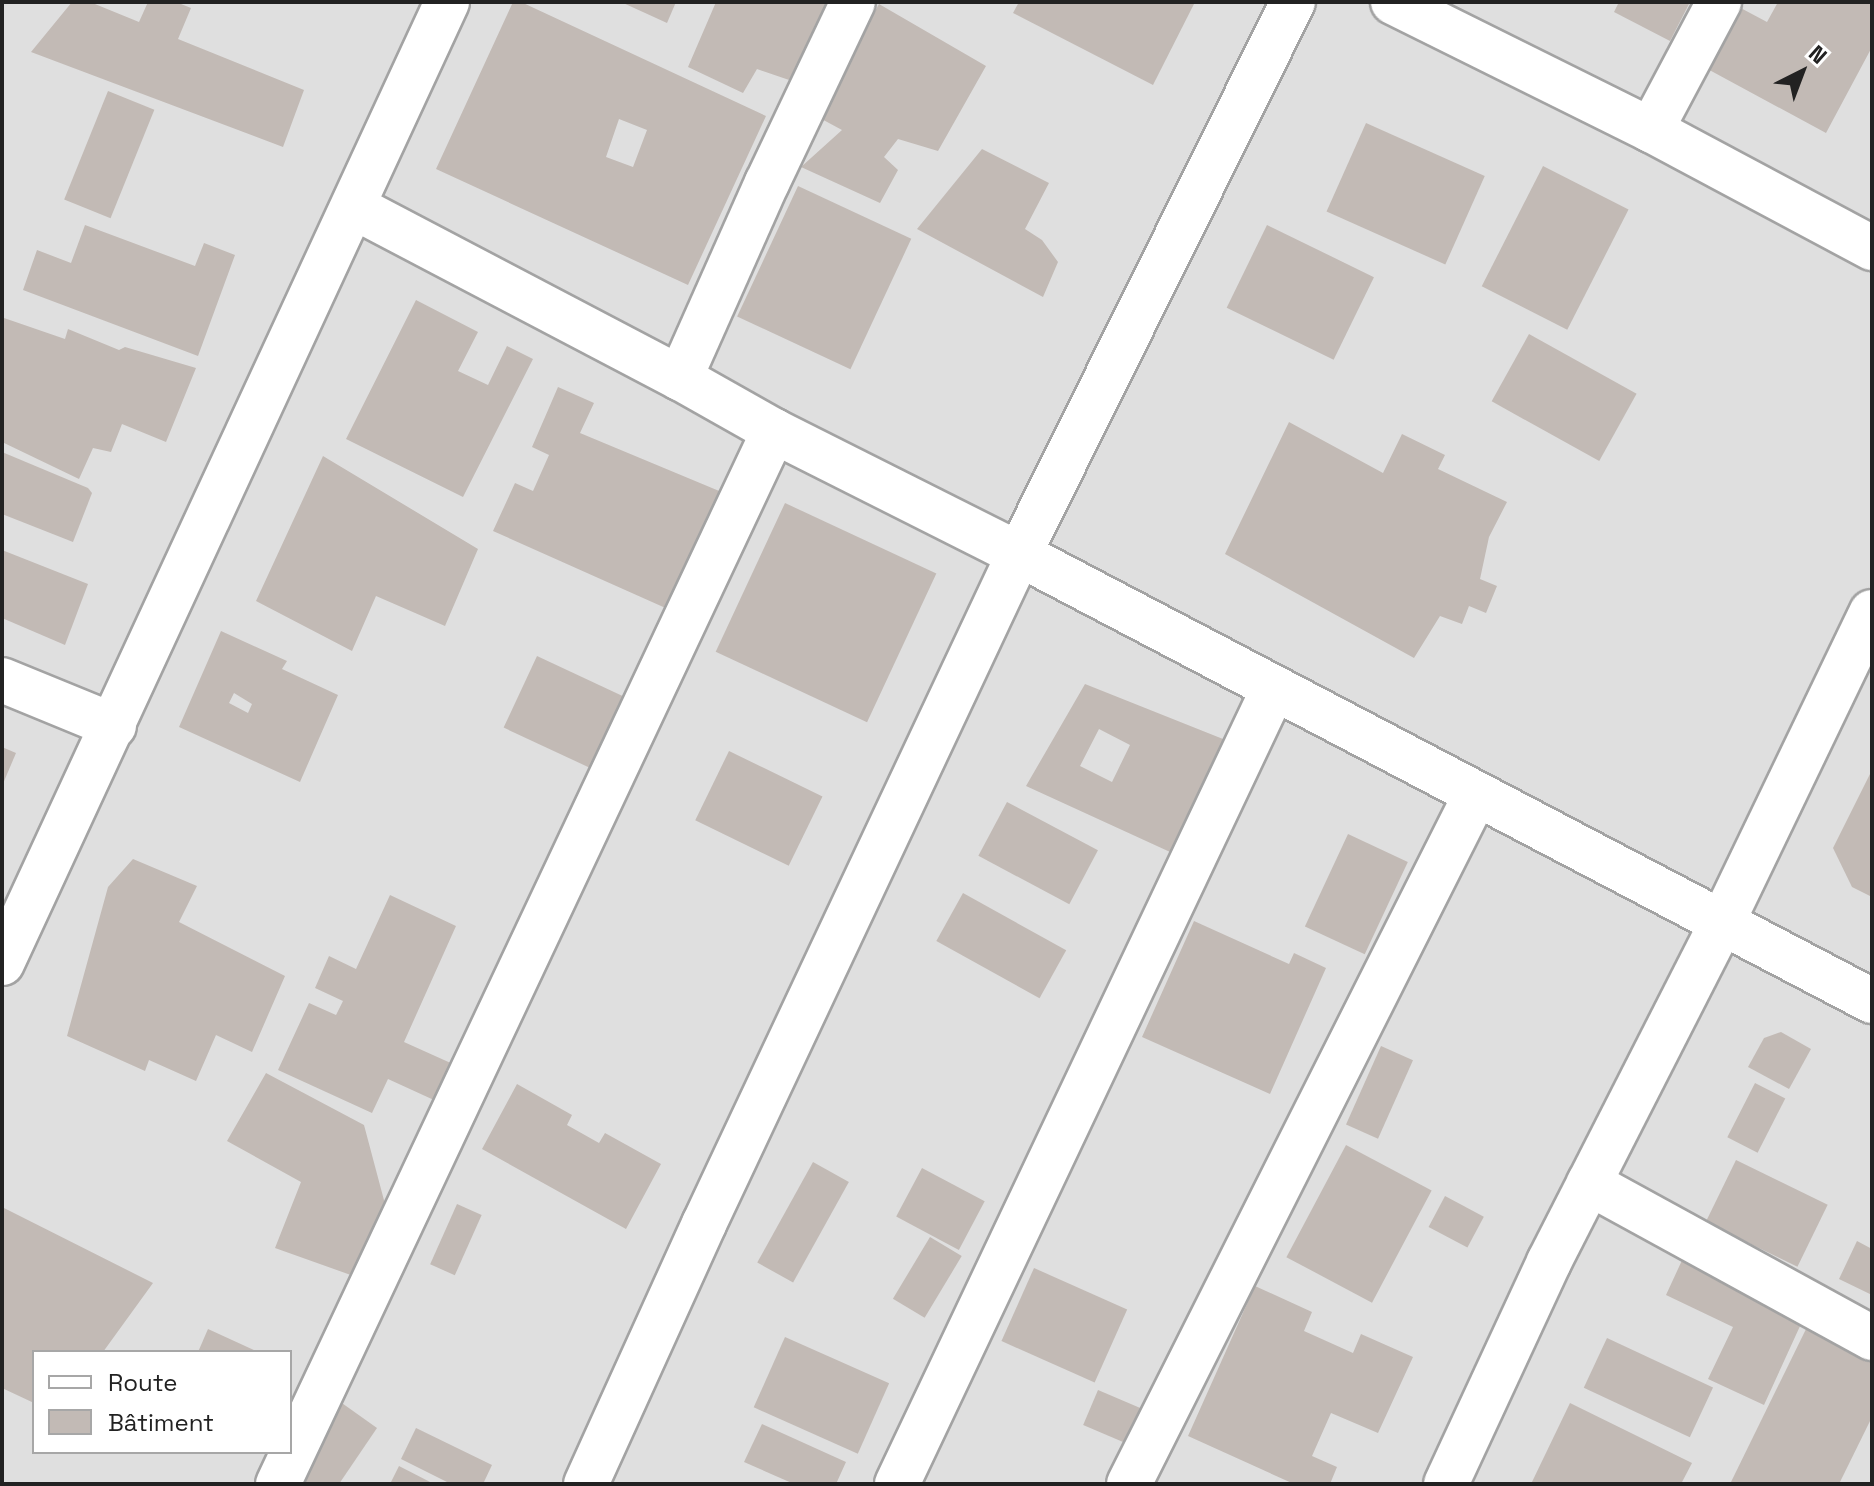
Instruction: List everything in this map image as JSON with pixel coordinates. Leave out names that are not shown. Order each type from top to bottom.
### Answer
[{"type":"street","points":[[2,963],[447,2]]},
{"type":"street","points":[[680,378],[767,183],[853,2]]},
{"type":"street","points":[[586,1484],[711,1209],[1019,554],[1293,2]]},
{"type":"street","points":[[1393,2],[1651,130],[1872,248]]},
{"type":"street","points":[[1651,130],[1719,2]]},
{"type":"street","points":[[354,207],[680,378],[774,431],[1019,554],[1872,1001]]},
{"type":"street","points":[[278,1484],[774,431]]},
{"type":"street","points":[[1446,1484],[1549,1262],[1722,923],[1872,612]]},
{"type":"street","points":[[2,680],[114,726]]},
{"type":"street","points":[[897,1484],[1274,688]]},
{"type":"street","points":[[1129,1484],[1476,794]]},
{"type":"street","points":[[1589,1183],[1872,1338]]},
{"type":"shaded area","points":[[2,2],[1872,2],[1872,1484],[2,1484]]},
{"type":"building","points":[[72,2],[90,2],[139,22],[148,2],[176,2],[191,8],[178,39],[304,90],[283,147],[31,52]]},
{"type":"building","points":[[513,2],[521,2],[766,116],[688,285],[436,169]],"holes":[[[619,119],[647,130],[633,167],[606,157]]]},
{"type":"building","points":[[621,2],[676,2],[667,23]]},
{"type":"building","points":[[716,2],[832,2],[798,83],[757,69],[743,93],[688,67]]},
{"type":"building","points":[[1019,2],[1195,2],[1153,85],[1013,13]]},
{"type":"building","points":[[1619,2],[1690,2],[1670,41],[1614,12]]},
{"type":"building","points":[[1778,2],[1872,2],[1872,47],[1826,133],[1702,66],[1735,5],[1767,22]]},
{"type":"building","points":[[879,4],[986,66],[938,151],[898,139],[884,157],[898,170],[880,203],[801,167],[842,130],[816,116]]},
{"type":"building","points":[[108,91],[154,110],[111,218],[64,199]]},
{"type":"building","points":[[1366,123],[1485,176],[1445,264],[1327,212]]},
{"type":"building","points":[[982,149],[1049,183],[1025,229],[1042,240],[1058,262],[1043,297],[917,229]]},
{"type":"building","points":[[1543,166],[1629,210],[1567,330],[1482,286]]},
{"type":"building","points":[[798,186],[911,239],[850,369],[737,317]]},
{"type":"building","points":[[85,225],[195,266],[204,243],[235,255],[198,356],[23,290],[37,250],[71,263]]},
{"type":"building","points":[[1267,225],[1374,277],[1334,360],[1227,308]]},
{"type":"building","points":[[416,300],[478,332],[458,371],[488,385],[507,346],[533,359],[463,497],[346,439]]},
{"type":"building","points":[[4,318],[65,339],[68,329],[119,350],[125,347],[196,368],[166,442],[122,424],[111,452],[93,448],[79,479],[2,442]]},
{"type":"building","points":[[1529,334],[1637,394],[1599,461],[1492,401]]},
{"type":"building","points":[[558,387],[594,403],[580,433],[724,493],[670,610],[493,531],[515,483],[533,491],[549,455],[532,447]]},
{"type":"building","points":[[1289,422],[1383,473],[1402,434],[1445,455],[1438,469],[1507,502],[1489,537],[1480,579],[1497,586],[1486,613],[1469,606],[1462,624],[1440,616],[1414,658],[1225,554]]},
{"type":"building","points":[[2,452],[88,488],[92,493],[73,542],[2,514]]},
{"type":"building","points":[[323,456],[478,549],[445,626],[376,596],[352,651],[256,601]]},
{"type":"building","points":[[785,503],[936,574],[867,722],[716,652]]},
{"type":"building","points":[[2,550],[88,584],[65,645],[2,618]]},
{"type":"building","points":[[221,631],[287,661],[282,669],[338,695],[300,782],[179,727]],"holes":[[[234,693],[252,704],[248,713],[229,703]]]},
{"type":"building","points":[[537,656],[623,696],[590,768],[504,728]]},
{"type":"building","points":[[1085,684],[1228,741],[1181,857],[1026,786]],"holes":[[[1099,729],[1130,745],[1112,782],[1080,766]]]},
{"type":"building","points":[[2,747],[16,753],[2,786]]},
{"type":"building","points":[[729,751],[822,797],[789,866],[695,820]]},
{"type":"building","points":[[1872,770],[1872,897],[1852,887],[1833,848]]},
{"type":"building","points":[[1007,802],[1098,850],[1069,904],[978,856]]},
{"type":"building","points":[[1348,834],[1408,862],[1365,954],[1305,926]]},
{"type":"building","points":[[133,859],[197,886],[179,922],[285,976],[252,1052],[216,1035],[196,1081],[149,1060],[145,1071],[67,1036],[108,887]]},
{"type":"building","points":[[963,893],[1066,950],[1040,998],[936,941]]},
{"type":"building","points":[[390,895],[456,926],[404,1042],[464,1069],[447,1106],[388,1079],[372,1113],[278,1070],[309,1003],[336,1015],[343,1001],[315,988],[329,956],[356,969]]},
{"type":"building","points":[[1194,921],[1289,964],[1294,953],[1326,968],[1270,1094],[1142,1037]]},
{"type":"building","points":[[1781,1032],[1811,1049],[1789,1089],[1748,1067],[1764,1038]]},
{"type":"building","points":[[1381,1046],[1413,1060],[1378,1139],[1346,1125]]},
{"type":"building","points":[[266,1073],[364,1125],[385,1204],[376,1252],[362,1279],[275,1248],[301,1182],[227,1141]]},
{"type":"building","points":[[1755,1083],[1785,1098],[1758,1153],[1727,1137]]},
{"type":"building","points":[[517,1084],[572,1115],[567,1125],[599,1143],[605,1133],[661,1164],[626,1229],[482,1149]]},
{"type":"building","points":[[1346,1145],[1432,1191],[1372,1303],[1286,1257]]},
{"type":"building","points":[[1736,1160],[1828,1205],[1797,1267],[1706,1222]]},
{"type":"building","points":[[813,1162],[849,1182],[793,1282],[757,1263]]},
{"type":"building","points":[[922,1168],[985,1201],[959,1250],[896,1217]]},
{"type":"building","points":[[1445,1196],[1484,1217],[1467,1248],[1429,1227]]},
{"type":"building","points":[[457,1204],[482,1215],[455,1275],[430,1264]]},
{"type":"building","points":[[2,1207],[153,1283],[104,1350],[32,1350],[32,1402],[2,1388]]},
{"type":"building","points":[[930,1237],[962,1256],[925,1318],[893,1299]]},
{"type":"building","points":[[1857,1241],[1872,1249],[1872,1295],[1839,1279]]},
{"type":"building","points":[[1684,1256],[1806,1313],[1764,1405],[1708,1379],[1733,1327],[1666,1295]]},
{"type":"building","points":[[1034,1268],[1127,1309],[1095,1383],[1001,1341]]},
{"type":"building","points":[[1255,1286],[1312,1312],[1304,1331],[1353,1353],[1361,1334],[1413,1357],[1378,1433],[1331,1413],[1312,1456],[1337,1467],[1330,1484],[1294,1484],[1188,1436]]},
{"type":"building","points":[[1808,1325],[1872,1357],[1872,1417],[1839,1484],[1730,1484]]},
{"type":"building","points":[[208,1329],[254,1350],[199,1350]]},
{"type":"building","points":[[785,1337],[889,1383],[858,1454],[754,1407]]},
{"type":"building","points":[[1607,1338],[1713,1387],[1690,1437],[1584,1388]]},
{"type":"building","points":[[1098,1390],[1145,1410],[1130,1445],[1083,1425]]},
{"type":"building","points":[[339,1401],[377,1428],[339,1484],[289,1484]]},
{"type":"building","points":[[1570,1403],[1692,1463],[1681,1484],[1531,1484]]},
{"type":"building","points":[[762,1424],[846,1462],[836,1484],[794,1484],[744,1462]]},
{"type":"building","points":[[416,1428],[492,1465],[483,1484],[451,1484],[401,1459]]},
{"type":"building","points":[[399,1466],[434,1484],[390,1484]]}]
